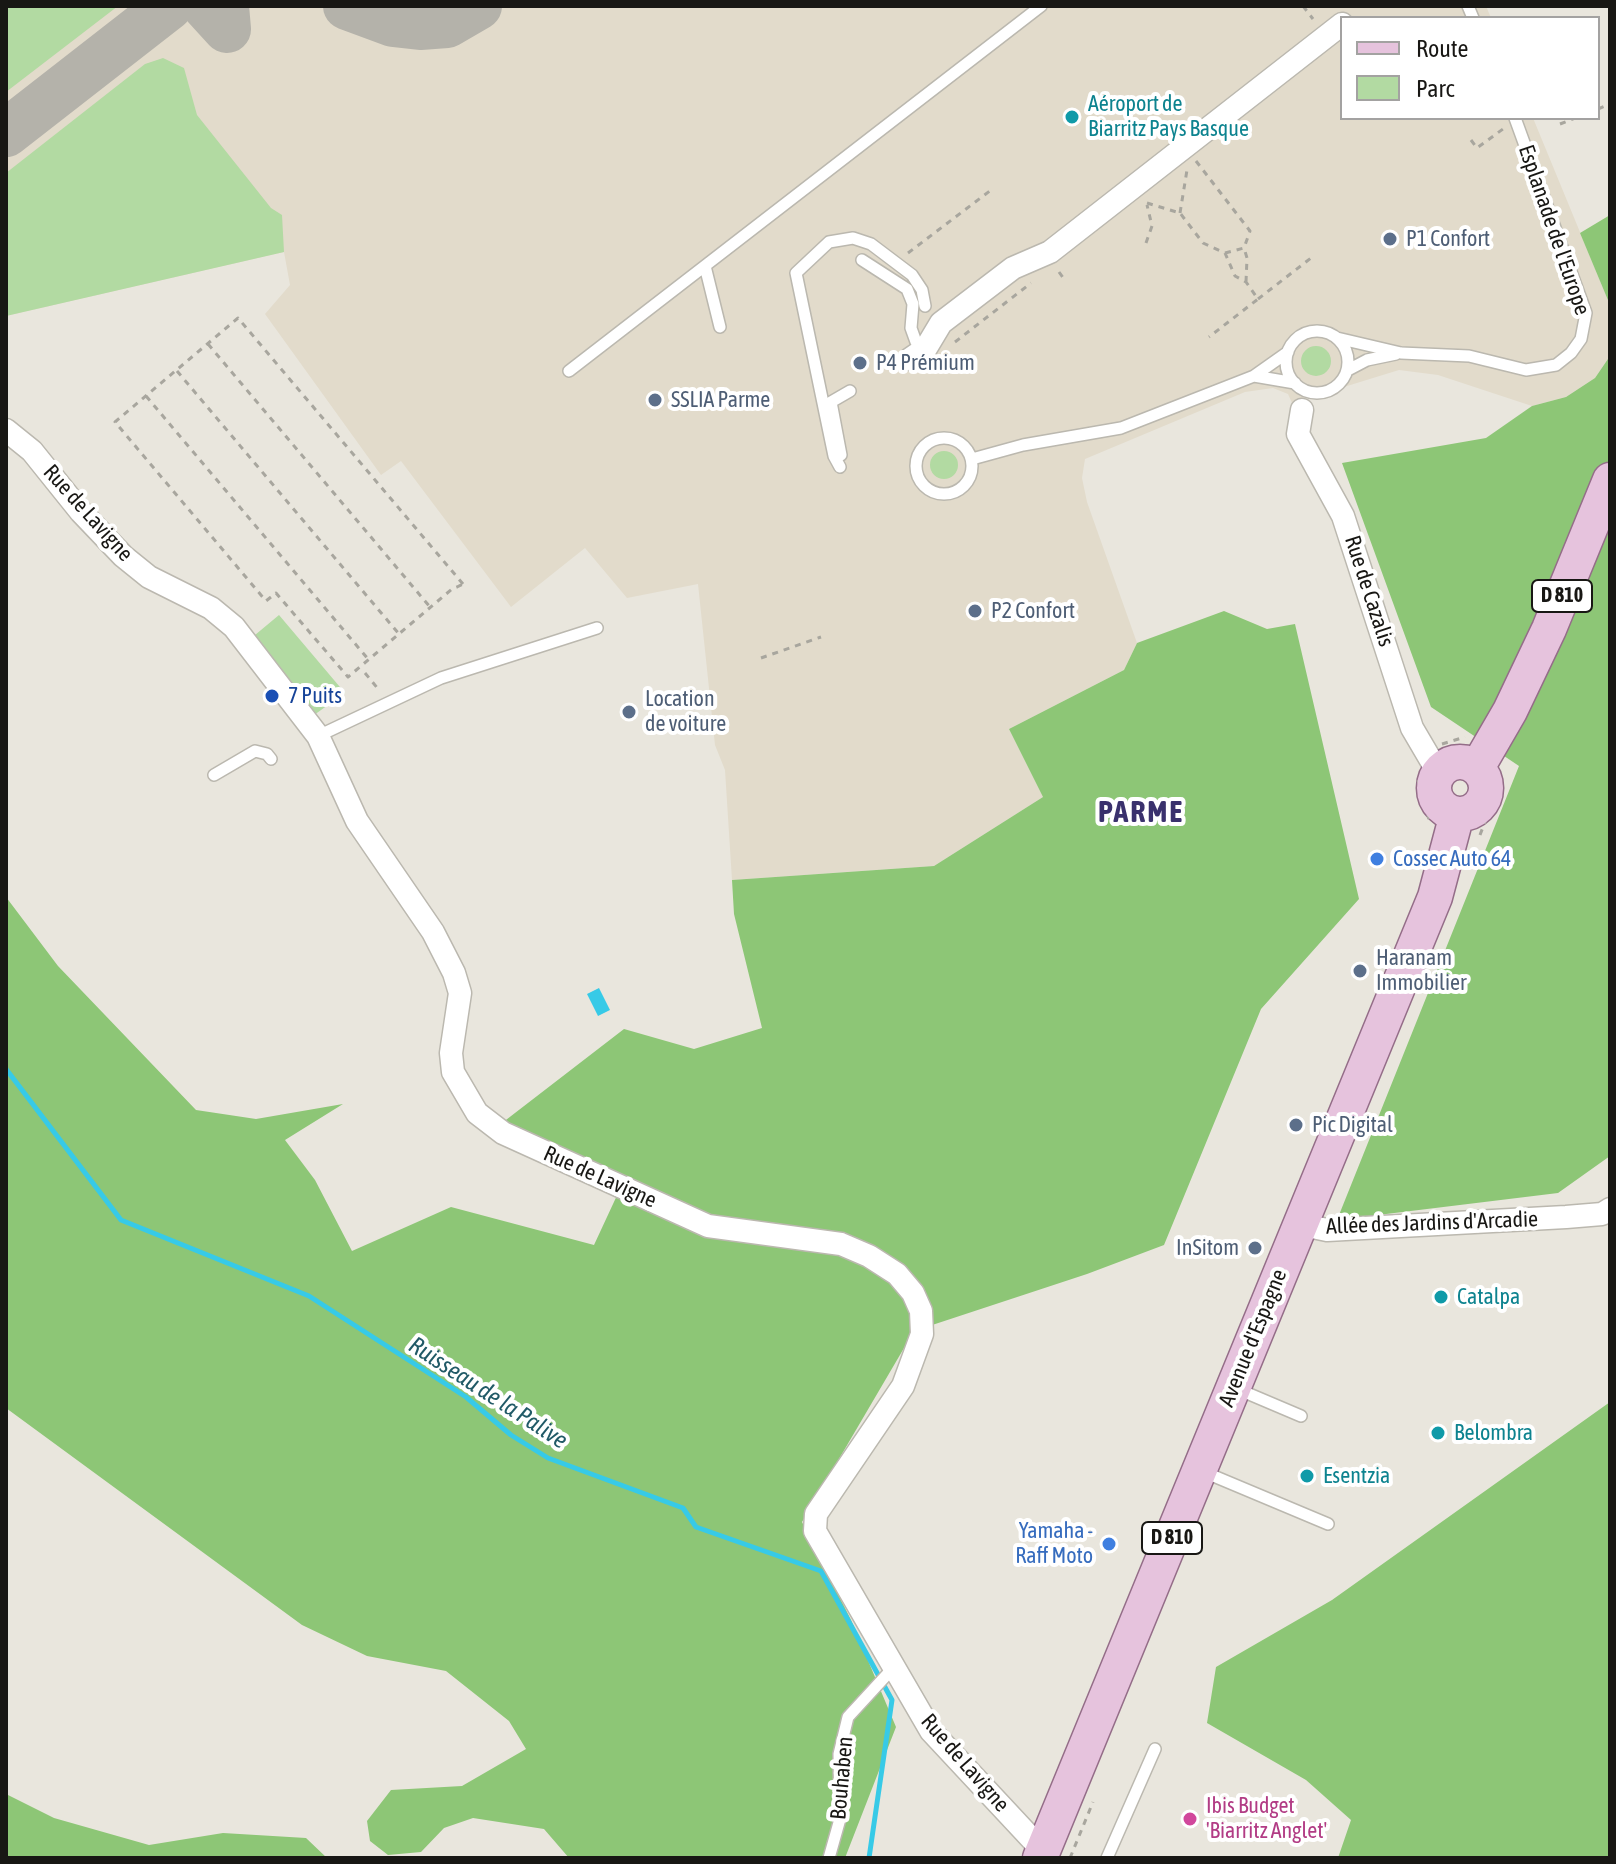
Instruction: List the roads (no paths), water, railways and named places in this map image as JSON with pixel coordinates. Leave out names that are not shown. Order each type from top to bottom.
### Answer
[{"type":"main road","name":"D 810","points":[[1475,754],[1510,711],[1549,629],[1610,480]]},
{"type":"main road","points":[[1475,754],[1484,777],[1485,794],[1476,809],[1457,814],[1444,809],[1434,795],[1438,759],[1455,763],[1475,754]]},
{"type":"main road","name":"Avenue d'Espagne","points":[[1041,1854],[1435,897],[1457,814]]},
{"type":"street","points":[[913,350],[926,348],[932,333],[941,323],[1013,268],[1050,252],[1340,26]]},
{"type":"street","name":"Rue de Cazalis","points":[[1307,401],[1298,434],[1343,516],[1412,728],[1438,759]]},
{"type":"street","name":"Rue de Lavigne","points":[[6,430],[32,451],[81,512],[123,556],[149,577],[211,608],[234,627],[318,736],[357,821],[425,920],[454,973],[460,993],[451,1053],[453,1072],[477,1113],[503,1133],[708,1226],[841,1244],[897,1274],[913,1293],[921,1311],[922,1334],[903,1386],[816,1514],[815,1531],[888,1673],[931,1731],[1041,1854]]},
{"type":"street","name":"Allée des Jardins d'Arcadie","points":[[1298,1224],[1327,1230],[1566,1217],[1602,1214],[1610,1209]]},
{"type":"lane","points":[[569,371],[1041,6]]},
{"type":"lane","name":"Esplanade de l'Europe","points":[[1337,338],[1401,353],[1469,356],[1526,370],[1541,370],[1556,365],[1581,339],[1586,313],[1516,121]]},
{"type":"lane","points":[[850,391],[831,402],[840,467],[834,456],[796,273],[829,242],[853,238],[871,244],[897,262],[922,290],[925,306]]},
{"type":"lane","points":[[862,260],[907,289],[913,304],[913,350]]},
{"type":"lane","points":[[705,266],[720,327]]},
{"type":"lane","points":[[972,459],[1023,445],[1121,428],[1254,376],[1288,352],[1297,339],[1311,332],[1337,338],[1348,357],[1348,370],[1332,389],[1307,401],[1287,367],[1288,352]]},
{"type":"lane","name":"Esplanade de l'Europe","points":[[1348,370],[1367,360],[1401,353]]},
{"type":"lane","points":[[1254,376],[1295,383]]},
{"type":"lane","points":[[934,439],[957,441],[972,459],[969,481],[948,494],[931,491],[917,474],[918,454],[934,439]]},
{"type":"lane","points":[[318,736],[441,678],[597,628]]},
{"type":"lane","points":[[214,775],[255,751],[267,754],[271,759]]},
{"type":"lane","points":[[1234,1387],[1301,1416]]},
{"type":"lane","points":[[1200,1470],[1328,1524]]},
{"type":"lane","name":"Bouhaben","points":[[829,1858],[840,1819],[839,1754],[848,1717],[888,1673]]},
{"type":"lane","points":[[1107,1858],[1155,1749]]},
{"type":"water","points":[[599,988],[610,1010],[598,1016],[587,994]]},
{"type":"waterway","name":"Ruisseau de la Palive","points":[[6,1069],[121,1220],[309,1296],[466,1397],[511,1435],[548,1458],[683,1508],[696,1527],[821,1571],[892,1700],[869,1858]]},
{"type":"place","name":"Aéroport de Biarritz Pays Basque","points":[[1072,117]]},
{"type":"place","name":"P1 Confort","points":[[1390,239]]},
{"type":"place","name":"P4 Prémium","points":[[860,363]]},
{"type":"place","name":"SSLIA Parme","points":[[655,400]]},
{"type":"place","name":"P2 Confort","points":[[975,611]]},
{"type":"place","name":"7 Puits","points":[[272,696]]},
{"type":"place","name":"Location de voiture","points":[[629,712]]},
{"type":"place","name":"Cossec Auto 64","points":[[1377,859]]},
{"type":"place","name":"Haranam Immobilier","points":[[1360,971]]},
{"type":"place","name":"Pic Digital","points":[[1296,1125]]},
{"type":"place","name":"InSitom","points":[[1255,1248]]},
{"type":"place","name":"Catalpa","points":[[1441,1297]]},
{"type":"place","name":"Belombra","points":[[1438,1433]]},
{"type":"place","name":"Esentzia","points":[[1307,1476]]},
{"type":"place","name":"Yamaha - Raff Moto","points":[[1109,1544]]},
{"type":"place","name":"Ibis Budget 'Biarritz Anglet'","points":[[1190,1819]]},
{"type":"district","name":"PARME","points":[[1141,813]]}]
